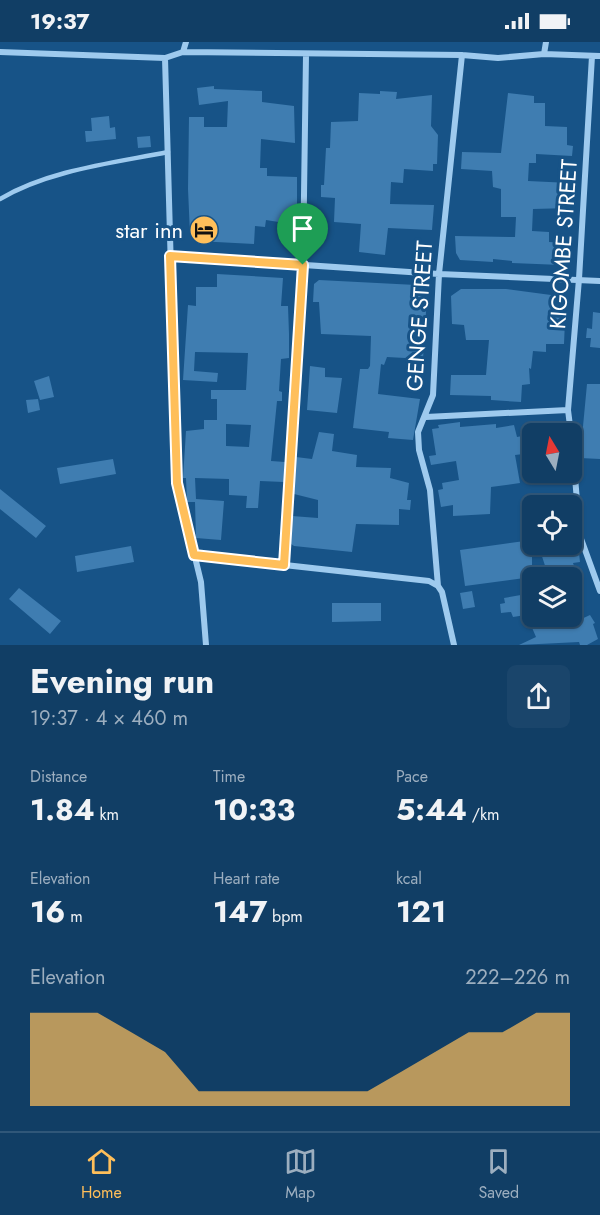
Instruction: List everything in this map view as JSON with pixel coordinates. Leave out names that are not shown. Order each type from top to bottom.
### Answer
[{"type":"street","points":[[183,52],[186,42]]},
{"type":"street","points":[[544,54],[546,42]]},
{"type":"street","points":[[0,52],[165,58],[183,52],[462,55],[498,58],[544,54],[600,56]]},
{"type":"street","points":[[284,565],[303,265],[306,54]]},
{"type":"street","name":"GENGE STREET","points":[[454,645],[442,592],[438,586],[430,490],[419,450],[418,432],[433,395],[439,274],[462,55]]},
{"type":"street","name":"KIGOMBE STREET","points":[[570,423],[568,410],[579,279],[592,56]]},
{"type":"street","points":[[165,58],[177,483],[201,582],[206,645]]},
{"type":"street","points":[[170,256],[439,274],[600,280]]},
{"type":"street","points":[[426,417],[568,410]]},
{"type":"street","points":[[575,483],[580,536],[600,591]]},
{"type":"street","points":[[194,555],[429,581],[438,586]]},
{"type":"lane","points":[[0,199],[12,192],[66,173],[168,152]]},
{"type":"building","points":[[214,86],[214,89],[262,91],[262,102],[294,106],[295,143],[261,139],[260,168],[267,168],[267,176],[297,177],[297,225],[266,220],[265,227],[255,226],[254,244],[197,241],[190,234],[189,117],[204,117],[204,127],[227,127],[228,101],[199,105],[197,88]]},
{"type":"building","points":[[380,91],[397,92],[396,99],[432,95],[431,126],[438,135],[437,164],[433,164],[433,171],[404,169],[403,183],[391,182],[390,204],[434,205],[432,230],[388,228],[385,255],[359,252],[361,224],[334,222],[335,198],[321,197],[326,148],[330,148],[331,122],[358,121],[359,93],[380,94]]},
{"type":"building","points":[[508,93],[534,96],[534,103],[545,103],[545,126],[567,127],[567,145],[573,146],[572,156],[536,154],[536,163],[529,163],[528,181],[570,183],[571,186],[570,208],[533,209],[532,231],[549,232],[549,242],[569,243],[567,262],[561,265],[512,263],[512,261],[493,259],[493,262],[460,260],[456,253],[455,236],[515,237],[516,217],[501,217],[501,189],[493,187],[492,171],[461,169],[462,152],[501,153]]},
{"type":"building","points":[[109,116],[110,128],[115,127],[116,139],[86,142],[85,131],[92,131],[91,118]]},
{"type":"building","points":[[150,136],[151,147],[138,148],[137,137]]},
{"type":"building","points":[[217,274],[283,278],[281,306],[288,306],[289,334],[289,358],[281,359],[279,391],[282,392],[282,401],[277,401],[271,461],[285,462],[284,482],[260,481],[258,508],[246,508],[247,496],[229,495],[229,479],[195,478],[196,499],[224,501],[221,540],[196,538],[195,502],[187,502],[186,478],[183,478],[186,431],[204,429],[204,420],[217,420],[217,399],[211,399],[211,390],[246,390],[248,353],[195,352],[194,371],[218,373],[217,382],[183,380],[188,305],[196,306],[196,287],[217,287]],"holes":[[[226,424],[251,425],[249,447],[226,446]]]},
{"type":"building","points":[[319,280],[416,285],[424,289],[427,297],[423,359],[387,357],[384,365],[381,364],[378,394],[420,399],[413,440],[388,438],[389,432],[353,428],[360,369],[368,369],[370,366],[371,336],[321,334],[319,302],[313,302],[314,284]]},
{"type":"building","points":[[461,289],[506,289],[566,297],[564,344],[546,344],[546,352],[533,351],[531,369],[529,368],[530,384],[522,385],[521,402],[491,400],[491,396],[450,395],[451,375],[486,375],[489,340],[466,340],[464,325],[452,324],[451,296]]},
{"type":"building","points":[[593,312],[600,313],[600,348],[590,347],[591,338],[586,338],[587,328],[592,329]]},
{"type":"building","points":[[310,366],[325,368],[325,377],[342,378],[337,413],[307,410]]},
{"type":"building","points":[[49,376],[54,397],[40,400],[34,381]]},
{"type":"building","points":[[587,384],[600,384],[600,459],[582,458]]},
{"type":"building","points":[[38,399],[40,410],[28,413],[26,400]]},
{"type":"building","points":[[460,422],[460,427],[496,424],[496,428],[514,425],[517,437],[522,436],[522,454],[515,455],[520,483],[491,487],[490,514],[453,516],[453,505],[441,507],[438,490],[443,489],[442,483],[459,480],[456,461],[431,465],[429,456],[436,455],[432,429],[439,428],[438,425]]},
{"type":"building","points":[[319,432],[334,434],[332,451],[357,455],[356,467],[391,468],[390,478],[409,483],[407,500],[411,500],[410,510],[399,509],[399,525],[356,524],[352,552],[291,544],[292,516],[318,518],[318,500],[294,494],[296,457],[312,459]]},
{"type":"building","points":[[113,459],[116,474],[60,484],[57,468]]},
{"type":"building","points":[[0,489],[46,526],[36,538],[0,509]]},
{"type":"building","points":[[522,541],[522,555],[532,555],[532,567],[522,567],[522,578],[465,586],[460,550]]},
{"type":"building","points":[[131,546],[134,562],[77,572],[75,556]]},
{"type":"building","points":[[542,555],[579,555],[580,562],[573,563],[574,567],[545,567]]},
{"type":"building","points":[[19,588],[61,621],[50,634],[9,599]]},
{"type":"building","points":[[472,591],[475,607],[463,609],[460,593]]},
{"type":"building","points":[[522,595],[522,616],[513,617],[511,612],[501,613],[500,604],[505,603],[504,598]]},
{"type":"building","points":[[332,603],[381,603],[381,621],[332,622]]},
{"type":"building","points":[[590,615],[595,623],[593,624],[598,639],[587,645],[580,645],[579,642],[519,645],[536,637],[532,627],[551,627],[552,629],[582,627],[582,619]]},
{"type":"place","name":"star inn","points":[[204,230]]},
{"type":"route","points":[[170,256],[303,265],[284,565],[194,555],[177,483],[170,256]]}]
